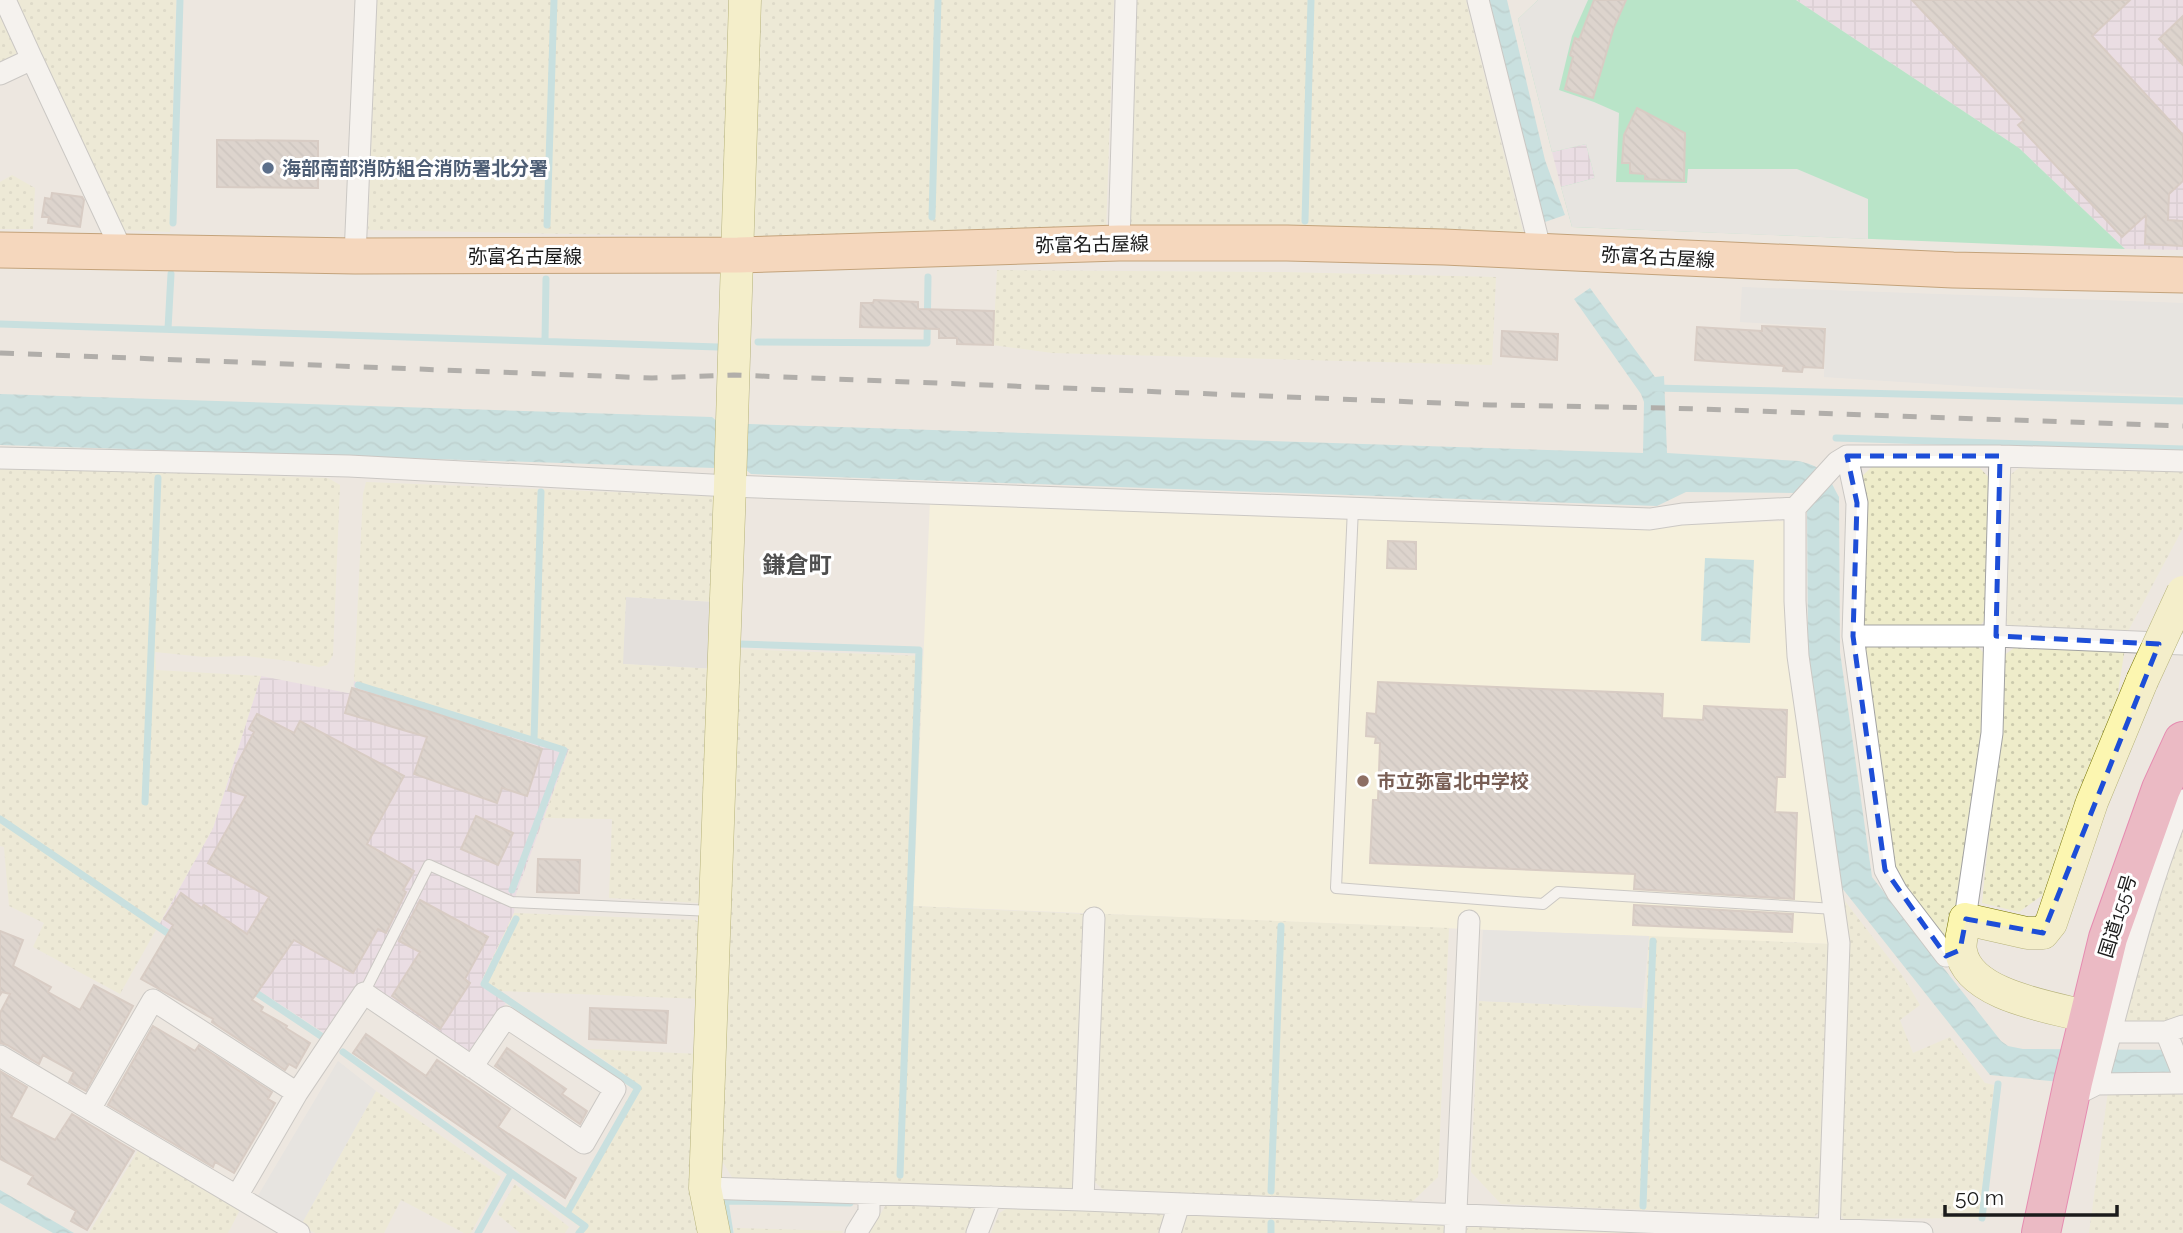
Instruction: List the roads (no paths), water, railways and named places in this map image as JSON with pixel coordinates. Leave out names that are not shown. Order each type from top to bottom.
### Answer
[{"type":"highway","name":"国道155号","points":[[2041,1233],[2095,1029],[2108,938],[2172,795],[2183,741]]},
{"type":"highway","name":"国道155号","points":[[2059,1233],[2080,1088]]},
{"type":"main road","name":"弥富名古屋線","points":[[0,250],[355,256],[738,255],[1119,243],[1300,243],[1941,270],[2183,275]]},
{"type":"street","points":[[5,0],[122,251]]},
{"type":"street","points":[[355,256],[366,0]]},
{"type":"street","points":[[714,1233],[705,1188],[731,479],[745,0]]},
{"type":"street","points":[[1119,243],[1126,0]]},
{"type":"street","points":[[1478,0],[1541,252]]},
{"type":"street","points":[[0,74],[32,59]]},
{"type":"street","points":[[0,458],[731,479],[1650,519],[1682,514],[1796,506],[1840,462],[2000,456],[2183,461]]},
{"type":"street","points":[[2000,456],[1992,733],[1960,950],[1968,970],[1979,982],[2000,993],[2095,1029],[2174,1029],[2183,1074]]},
{"type":"street","points":[[1840,462],[1857,503],[1853,636],[1885,870],[1897,892],[1946,956],[1960,950]]},
{"type":"street","points":[[1796,506],[1798,656],[1839,943],[1829,1231]]},
{"type":"street","points":[[1965,919],[2026,933],[2043,933],[2051,923],[2092,802],[2142,681],[2183,592]]},
{"type":"street","points":[[1853,636],[1996,636],[2183,644]]},
{"type":"street","points":[[1083,1200],[1094,918]]},
{"type":"street","points":[[1455,1224],[1469,921]]},
{"type":"street","points":[[237,1196],[297,1093],[364,993],[472,1067],[584,1143],[615,1089],[506,1017],[472,1067]]},
{"type":"street","points":[[90,1109],[153,1000],[297,1093]]},
{"type":"street","points":[[0,1056],[299,1233]]},
{"type":"street","points":[[2080,1088],[2183,1083]]},
{"type":"street","points":[[705,1188],[1179,1204],[1455,1224],[1922,1233]]},
{"type":"street","points":[[856,1233],[869,1212],[869,1193]]},
{"type":"street","points":[[977,1233],[991,1197]]},
{"type":"street","points":[[1170,1233],[1179,1204]]},
{"type":"lane","points":[[1353,508],[1336,888],[1544,904],[1559,892],[1835,909]]},
{"type":"lane","points":[[364,993],[429,865],[512,902],[715,911]]},
{"type":"lane","points":[[1469,921],[1470,898]]},
{"type":"water","points":[[1487,0],[1507,0],[1545,160],[1565,215],[1545,222],[1530,175]]},
{"type":"water","points":[[1590,288],[1655,377],[1664,376],[1667,453],[1799,461],[1825,473],[1839,497],[1840,652],[1872,877],[2001,1041],[2008,1046],[2023,1049],[2183,1050],[2183,1072],[2071,1083],[1990,1075],[1842,888],[1808,651],[1807,505],[1795,493],[1686,492],[1657,506],[751,474],[745,469],[0,445],[0,394],[712,417],[719,423],[1643,453],[1644,402],[1641,394],[1574,299]]},
{"type":"water","points":[[1705,558],[1754,560],[1750,643],[1701,641]]},
{"type":"water","points":[[0,1190],[74,1233],[53,1233],[0,1203]]},
{"type":"waterway","points":[[173,223],[180,0]]},
{"type":"waterway","points":[[547,225],[554,0]]},
{"type":"waterway","points":[[932,217],[938,0]]},
{"type":"waterway","points":[[1305,221],[1311,0]]},
{"type":"waterway","points":[[168,329],[171,274]]},
{"type":"waterway","points":[[758,342],[927,343],[928,277]]},
{"type":"waterway","points":[[545,341],[546,279]]},
{"type":"waterway","points":[[0,324],[718,347]]},
{"type":"waterway","points":[[1655,388],[2183,401]]},
{"type":"waterway","points":[[1836,438],[2183,449]]},
{"type":"waterway","points":[[145,802],[158,478]]},
{"type":"waterway","points":[[534,740],[541,492]]},
{"type":"waterway","points":[[740,644],[919,650],[900,1175]]},
{"type":"waterway","points":[[358,685],[564,750],[512,890]]},
{"type":"waterway","points":[[0,819],[175,938]]},
{"type":"waterway","points":[[516,919],[484,984],[638,1088],[567,1213]]},
{"type":"waterway","points":[[1271,1191],[1281,926]]},
{"type":"waterway","points":[[1643,1206],[1653,941]]},
{"type":"waterway","points":[[249,988],[321,1036]]},
{"type":"waterway","points":[[343,1052],[585,1226],[579,1233]]},
{"type":"waterway","points":[[1982,1218],[1998,1084]]},
{"type":"waterway","points":[[478,1233],[511,1174]]},
{"type":"waterway","points":[[730,1233],[725,1201],[850,1203]]},
{"type":"waterway","points":[[1271,1223],[1271,1233]]},
{"type":"railway","points":[[0,353],[652,378],[734,375],[1491,405],[1668,408],[2183,426]]},
{"type":"place","name":"海部南部消防組合消防署北分署","points":[[268,168]]},
{"type":"place","name":"市立弥富北中学校","points":[[1363,781]]},
{"type":"district","name":"鎌倉町","points":[[797,565]]}]
